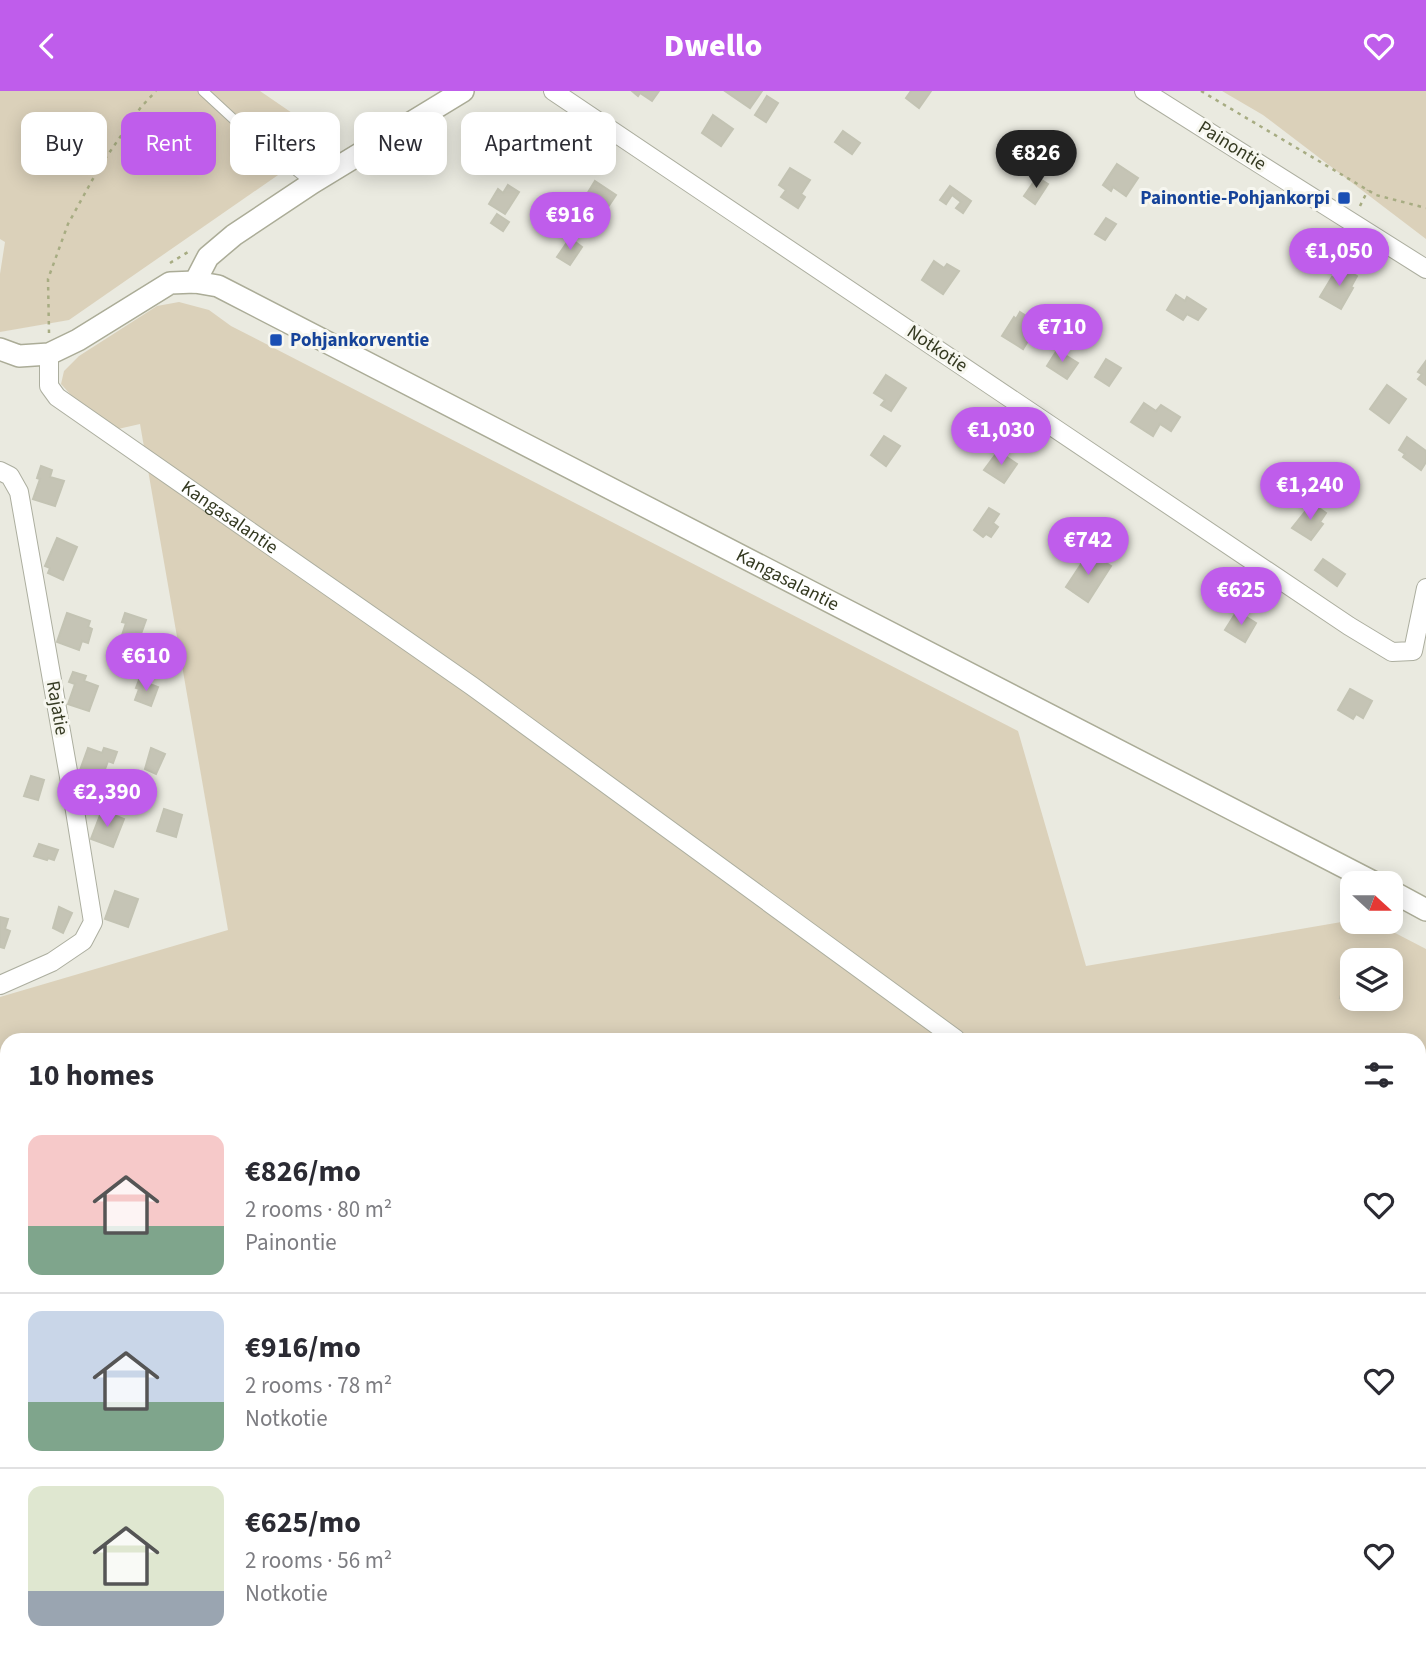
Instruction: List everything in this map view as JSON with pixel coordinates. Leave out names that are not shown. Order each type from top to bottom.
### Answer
[{"type":"main road","points":[[0,349],[19,356],[49,354],[78,340],[170,283],[195,282],[208,257],[234,235],[312,183],[463,91]]},
{"type":"main road","name":"Kangasalantie","points":[[195,282],[218,286],[248,301],[363,363],[1352,871]]},
{"type":"main road","points":[[1404,898],[1426,910]]},
{"type":"street","name":"Notkotie","points":[[553,91],[1349,626],[1392,652],[1413,651],[1426,588]]},
{"type":"street","name":"Painontie","points":[[1144,91],[1426,269]]},
{"type":"street","name":"Kangasalantie","points":[[49,354],[49,386],[57,397],[472,686],[948,1033]]},
{"type":"street","name":"Rajatie","points":[[0,471],[10,477],[19,492],[93,922],[83,941],[52,962],[0,985]]},
{"type":"lane","points":[[203,91],[242,127],[312,183]]},
{"type":"path","points":[[49,354],[48,279],[68,224],[100,166],[141,107],[156,91]]},
{"type":"path","points":[[1201,91],[1376,195],[1426,208]]},
{"type":"shaded area","points":[[0,91],[260,91],[291,112],[230,112],[230,175],[278,175],[69,320],[0,332],[0,274],[5,242],[0,239]]},
{"type":"shaded area","points":[[1222,91],[1426,91],[1426,239],[1263,115]]},
{"type":"shaded area","points":[[179,302],[209,310],[231,326],[1018,731],[1086,966],[1340,922],[1340,935],[1399,935],[1426,949],[1426,1033],[0,1033],[0,997],[228,930],[140,424],[118,429],[71,395],[61,384],[64,371],[79,356],[157,306]]},
{"type":"building","points":[[632,91],[659,91],[652,101]]},
{"type":"building","points":[[725,91],[762,91],[750,108]]},
{"type":"building","points":[[911,91],[931,91],[919,108],[906,98]]},
{"type":"building","points":[[767,96],[778,103],[766,122],[755,115]]},
{"type":"building","points":[[713,115],[733,129],[721,146],[702,133]]},
{"type":"building","points":[[843,131],[860,143],[852,154],[835,142]]},
{"type":"building","points":[[1117,164],[1138,178],[1126,196],[1113,187],[1111,191],[1103,185]]},
{"type":"building","points":[[790,168],[810,180],[801,194],[805,197],[798,208],[781,197],[786,190],[779,185]]},
{"type":"building","points":[[1037,177],[1048,184],[1035,204],[1024,196]]},
{"type":"building","points":[[595,181],[616,195],[604,213],[592,206],[590,210],[581,204]]},
{"type":"building","points":[[508,185],[519,192],[505,214],[489,204],[498,189],[503,193]]},
{"type":"building","points":[[950,186],[971,201],[963,213],[956,208],[961,202],[952,195],[946,204],[940,200]]},
{"type":"building","points":[[497,214],[509,222],[503,231],[491,223]]},
{"type":"building","points":[[1106,218],[1116,224],[1105,240],[1095,234]]},
{"type":"building","points":[[570,238],[582,247],[570,265],[557,257]]},
{"type":"building","points":[[934,261],[944,268],[947,264],[959,271],[943,294],[922,280]]},
{"type":"building","points":[[1342,267],[1357,276],[1341,309],[1320,297],[1332,277],[1335,278]]},
{"type":"building","points":[[1176,295],[1185,301],[1187,297],[1206,309],[1198,320],[1187,314],[1183,320],[1167,310]]},
{"type":"building","points":[[1020,312],[1031,319],[1026,326],[1034,331],[1023,349],[1002,336]]},
{"type":"building","points":[[1057,350],[1078,363],[1067,379],[1047,366]]},
{"type":"building","points":[[1106,359],[1121,368],[1109,386],[1095,377]]},
{"type":"building","points":[[1426,361],[1426,385],[1418,379],[1422,374],[1418,372]]},
{"type":"building","points":[[886,375],[906,388],[891,411],[881,405],[885,400],[874,393]]},
{"type":"building","points":[[1387,385],[1406,399],[1389,423],[1370,409]]},
{"type":"building","points":[[1144,403],[1156,411],[1161,405],[1180,417],[1171,431],[1160,424],[1153,436],[1131,422]]},
{"type":"building","points":[[884,436],[900,446],[886,466],[871,455]]},
{"type":"building","points":[[1407,437],[1426,451],[1426,462],[1421,470],[1403,457],[1405,454],[1399,450]]},
{"type":"building","points":[[998,451],[1017,464],[1004,483],[984,470]]},
{"type":"building","points":[[41,466],[52,470],[50,477],[64,481],[55,506],[33,499]]},
{"type":"building","points":[[1312,503],[1326,513],[1320,522],[1323,524],[1311,540],[1292,528]]},
{"type":"building","points":[[989,508],[999,514],[993,523],[998,527],[991,537],[986,534],[983,537],[974,530]]},
{"type":"building","points":[[57,538],[77,547],[63,580],[48,573],[50,568],[45,566]]},
{"type":"building","points":[[1089,552],[1111,566],[1088,602],[1066,587]]},
{"type":"building","points":[[1323,559],[1345,574],[1337,586],[1315,570]]},
{"type":"building","points":[[1237,611],[1256,623],[1245,642],[1225,630]]},
{"type":"building","points":[[67,613],[90,621],[88,627],[92,629],[88,643],[82,641],[79,650],[57,642]]},
{"type":"building","points":[[125,613],[146,620],[141,634],[136,632],[134,639],[122,635],[126,623],[122,622]]},
{"type":"building","points":[[73,672],[86,676],[84,681],[98,686],[89,711],[68,704],[75,684],[69,682]]},
{"type":"building","points":[[139,680],[158,687],[151,706],[135,700]]},
{"type":"building","points":[[1350,689],[1372,701],[1363,718],[1356,714],[1353,719],[1338,710]]},
{"type":"building","points":[[88,748],[102,753],[104,748],[117,752],[113,763],[108,761],[101,780],[79,773]]},
{"type":"building","points":[[151,748],[165,754],[156,774],[145,769]]},
{"type":"building","points":[[31,776],[44,780],[38,800],[24,796]]},
{"type":"building","points":[[164,809],[182,815],[176,837],[157,831]]},
{"type":"building","points":[[102,810],[124,819],[113,847],[91,839]]},
{"type":"building","points":[[39,844],[58,850],[54,860],[34,856]]},
{"type":"building","points":[[115,891],[138,899],[128,927],[105,919]]},
{"type":"building","points":[[59,907],[72,913],[63,933],[53,928]]},
{"type":"building","points":[[0,917],[8,919],[5,929],[10,931],[4,948],[0,947]]},
{"type":"place","name":"Painontie-Pohjankorpi","points":[[1344,198]]},
{"type":"place","name":"Pohjankorventie","points":[[276,340]]}]
